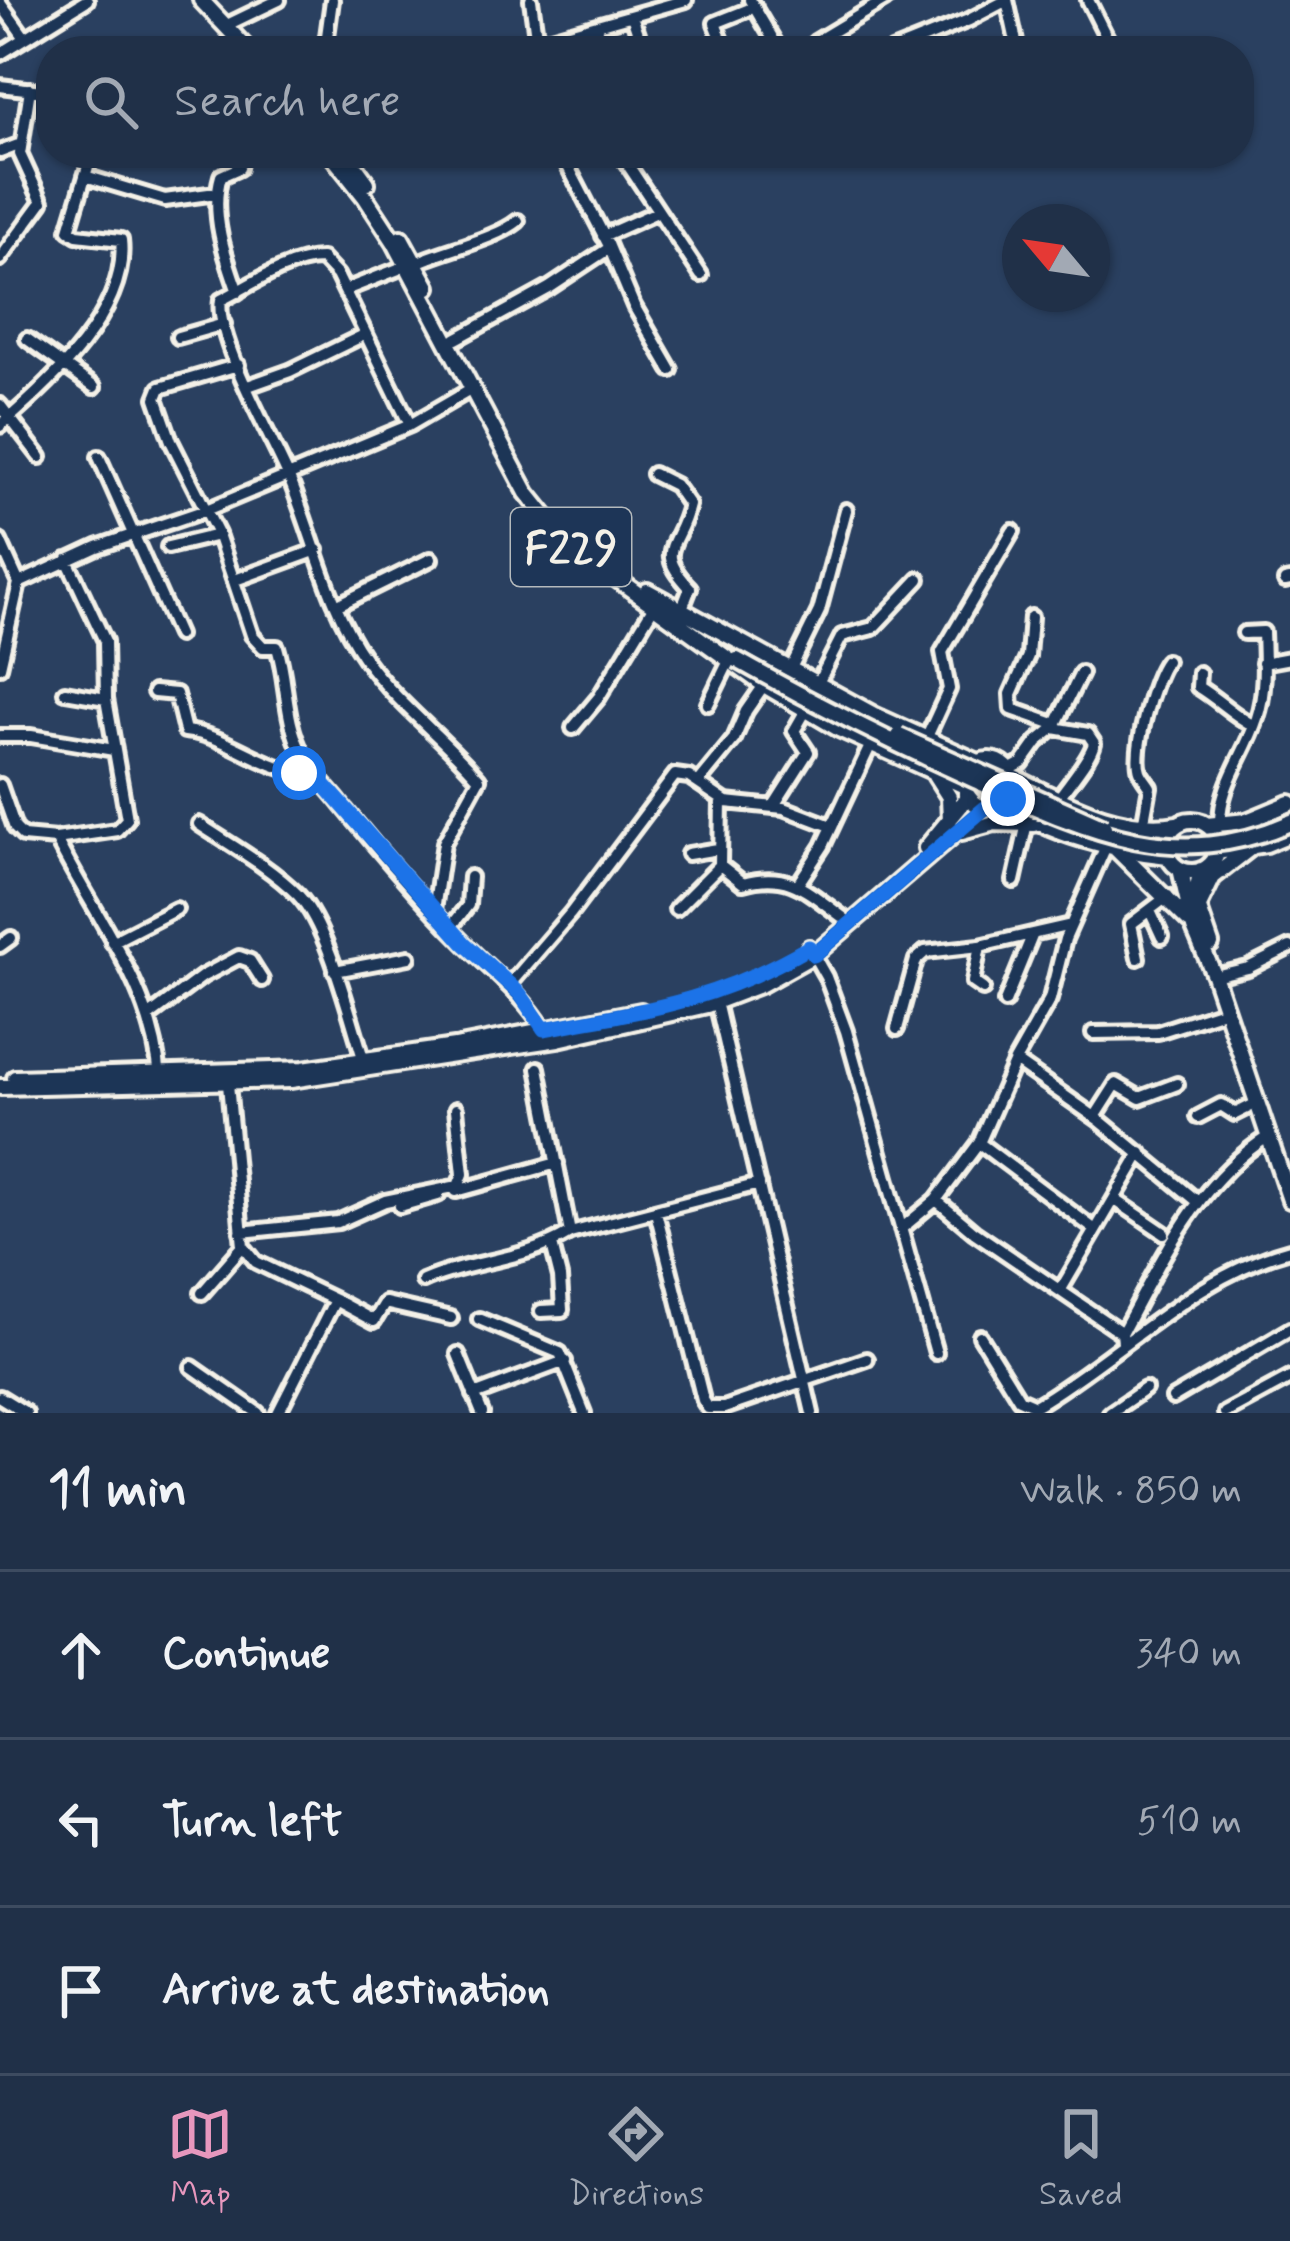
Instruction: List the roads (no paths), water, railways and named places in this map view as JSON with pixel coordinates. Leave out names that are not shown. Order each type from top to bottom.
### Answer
[{"type":"main road","points":[[189,0],[222,36]]},
{"type":"main road","points":[[200,0],[235,36]]},
{"type":"main road","name":"F229","points":[[342,168],[411,264],[527,493],[579,555],[654,606],[978,762]]},
{"type":"main road","name":"F229","points":[[355,168],[550,512],[594,555],[705,632]]},
{"type":"main road","points":[[705,632],[764,685],[871,744],[929,769],[967,791],[985,808]]},
{"type":"main road","points":[[736,658],[1104,827],[1156,837],[1204,837],[1236,833],[1290,808]]},
{"type":"main road","points":[[736,658],[878,737],[1076,826],[1111,837],[1153,845],[1213,846],[1290,823]]},
{"type":"main road","points":[[0,1083],[291,1080],[558,1039],[716,1002],[762,984],[812,951],[950,831],[967,791],[967,773],[978,762],[997,761],[1058,799],[1111,820],[1144,826],[1195,820],[1214,825],[1290,808]]},
{"type":"main road","points":[[929,769],[949,797],[950,831]]},
{"type":"main road","points":[[160,1082],[303,1070],[709,996],[812,951],[950,831],[985,808],[1004,802],[1012,790],[1011,773]]},
{"type":"main road","points":[[1004,802],[1110,847],[1168,856],[1180,869],[1194,928],[1290,1200]]},
{"type":"main road","points":[[950,831],[995,823],[1057,827]]},
{"type":"main road","points":[[1168,856],[1167,840],[1177,824]]},
{"type":"main road","points":[[1214,825],[1217,853]]},
{"type":"main road","points":[[1290,834],[1217,853],[1196,883],[1198,909],[1290,1176]]},
{"type":"main road","points":[[1198,909],[1213,877],[1252,846]]},
{"type":"main road","points":[[1110,847],[1168,896],[1194,928]]},
{"type":"main road","points":[[1180,869],[1201,870]]},
{"type":"street","points":[[0,54],[87,0]]},
{"type":"street","points":[[225,26],[279,0]]},
{"type":"street","points":[[327,36],[332,0]]},
{"type":"street","points":[[531,0],[536,36]]},
{"type":"street","points":[[560,36],[686,0]]},
{"type":"street","points":[[825,36],[885,0]]},
{"type":"street","points":[[923,36],[1007,0],[1015,36]]},
{"type":"street","points":[[1088,0],[1106,36]]},
{"type":"street","points":[[0,3],[25,38]]},
{"type":"street","points":[[720,36],[715,23],[753,3],[772,36]]},
{"type":"street","points":[[632,16],[639,36]]},
{"type":"street","points":[[594,26],[600,36]]},
{"type":"street","points":[[0,86],[36,90]]},
{"type":"street","points":[[0,259],[42,202],[23,165],[21,143],[29,89]]},
{"type":"street","points":[[0,152],[21,143]]},
{"type":"street","points":[[5,422],[63,367],[115,290],[121,271],[119,238],[76,235],[69,230],[87,168]]},
{"type":"street","points":[[238,292],[227,262],[216,193],[221,176],[239,168]]},
{"type":"street","points":[[569,168],[670,370]]},
{"type":"street","points":[[629,168],[701,275]]},
{"type":"street","points":[[85,176],[165,200],[216,193]]},
{"type":"street","points":[[604,236],[657,212]]},
{"type":"street","points":[[344,290],[496,234],[518,221]]},
{"type":"street","points":[[456,339],[608,249]]},
{"type":"street","points":[[410,424],[327,263],[313,258],[220,304],[238,365],[361,653],[385,684],[479,779],[444,844],[434,910]]},
{"type":"street","points":[[178,337],[224,324]]},
{"type":"street","points":[[248,386],[364,334]]},
{"type":"street","points":[[27,339],[94,387]]},
{"type":"street","points":[[238,365],[157,392],[160,416],[218,535],[257,644],[277,647],[288,716],[314,773],[450,928],[510,984],[544,1029]]},
{"type":"street","points":[[0,667],[5,618],[19,583],[410,424],[472,388]]},
{"type":"street","points":[[0,405],[5,422],[40,457]]},
{"type":"street","points":[[99,457],[178,635]]},
{"type":"street","points":[[653,474],[675,485],[689,505],[668,558],[690,588],[681,611]]},
{"type":"street","points":[[791,668],[819,611],[846,510]]},
{"type":"street","points":[[926,739],[949,689],[941,652],[1013,531]]},
{"type":"street","points":[[168,548],[218,535]]},
{"type":"street","points":[[0,542],[19,583]]},
{"type":"street","points":[[235,580],[317,550]]},
{"type":"street","points":[[338,605],[430,559]]},
{"type":"street","points":[[0,785],[22,836],[56,838],[125,825],[106,700],[105,641],[67,560]]},
{"type":"street","points":[[817,685],[842,636],[873,628],[919,579]]},
{"type":"street","points":[[573,728],[614,675],[654,606]]},
{"type":"street","points":[[1031,616],[1028,656],[1011,694],[1012,709],[1088,734],[1094,743],[1058,799]]},
{"type":"street","points":[[1214,825],[1222,793],[1254,726],[1263,632],[1244,633]]},
{"type":"street","points":[[708,704],[736,658]]},
{"type":"street","points":[[1263,663],[1290,658]]},
{"type":"street","points":[[1144,826],[1150,787],[1139,770],[1141,751],[1152,683],[1166,661]]},
{"type":"street","points":[[1011,773],[1051,725],[1081,673]]},
{"type":"street","points":[[1199,673],[1198,687],[1254,726]]},
{"type":"street","points":[[698,783],[734,739],[764,685]]},
{"type":"street","points":[[65,692],[106,700]]},
{"type":"street","points":[[154,692],[176,694],[185,731],[209,733],[286,770],[314,773]]},
{"type":"street","points":[[773,807],[808,752],[794,731],[806,710]]},
{"type":"street","points":[[0,736],[31,736],[114,750]]},
{"type":"street","points":[[798,884],[871,744]]},
{"type":"street","points":[[510,984],[571,913],[670,778],[682,775],[722,800],[773,807],[831,826]]},
{"type":"street","points":[[722,800],[720,865],[743,883],[769,876],[798,884],[845,920]]},
{"type":"street","points":[[1014,881],[1027,823]]},
{"type":"street","points":[[199,824],[276,875],[303,899],[335,971],[364,1060]]},
{"type":"street","points":[[56,838],[130,971],[148,1017],[160,1082]]},
{"type":"street","points":[[901,1228],[936,1201],[979,1143],[1050,999],[1071,926],[1110,847]]},
{"type":"street","points":[[688,854],[718,849]]},
{"type":"street","points":[[676,909],[720,865]]},
{"type":"street","points":[[450,928],[468,905],[470,877]]},
{"type":"street","points":[[1138,958],[1130,926],[1168,896]]},
{"type":"street","points":[[112,942],[176,909]]},
{"type":"street","points":[[1150,911],[1162,937]]},
{"type":"street","points":[[897,1029],[920,955],[1071,926]]},
{"type":"street","points":[[1005,1002],[1032,936]]},
{"type":"street","points":[[980,946],[973,982],[983,989]]},
{"type":"street","points":[[1223,974],[1248,968],[1290,947]]},
{"type":"street","points":[[812,951],[846,1031],[936,1353]]},
{"type":"street","points":[[148,1017],[202,976],[239,957],[250,961],[262,980]]},
{"type":"street","points":[[335,971],[409,957]]},
{"type":"street","points":[[716,1002],[812,1413]]},
{"type":"street","points":[[1093,1034],[1158,1038],[1226,1010]]},
{"type":"street","points":[[1016,1061],[1141,1153],[1197,1201]]},
{"type":"street","points":[[538,1068],[570,1233]]},
{"type":"street","points":[[228,1084],[243,1246],[256,1262],[374,1321],[385,1303],[451,1318]]},
{"type":"street","points":[[1095,1118],[1116,1084],[1141,1098],[1177,1084]]},
{"type":"street","points":[[1198,1117],[1221,1105],[1235,1114],[1257,1103]]},
{"type":"street","points":[[242,1232],[338,1222],[385,1201],[458,1186],[463,1174],[456,1109]]},
{"type":"street","points":[[1123,1337],[1197,1201],[1237,1157],[1268,1136]]},
{"type":"street","points":[[979,1143],[1094,1229]]},
{"type":"street","points":[[1060,1291],[1141,1153]]},
{"type":"street","points":[[400,1206],[556,1163]]},
{"type":"street","points":[[423,1281],[452,1268],[506,1260],[551,1245],[570,1233],[759,1184]]},
{"type":"street","points":[[1114,1199],[1164,1233]]},
{"type":"street","points":[[936,1201],[1123,1337]]},
{"type":"street","points":[[656,1212],[708,1408],[724,1408],[867,1359]]},
{"type":"street","points":[[541,1311],[562,1310],[551,1245]]},
{"type":"street","points":[[202,1293],[243,1246]]},
{"type":"street","points":[[980,1336],[1002,1376],[1019,1399],[1032,1407],[1123,1337],[1230,1273],[1290,1250]]},
{"type":"street","points":[[282,1412],[335,1300]]},
{"type":"street","points":[[479,1319],[555,1350],[565,1361],[584,1413]]},
{"type":"street","points":[[1173,1398],[1290,1329]]},
{"type":"street","points":[[458,1354],[482,1413]]},
{"type":"street","points":[[474,1395],[565,1361]]},
{"type":"street","points":[[192,1367],[258,1413]]},
{"type":"street","points":[[1226,1413],[1290,1378]]},
{"type":"street","points":[[1110,1413],[1145,1389]]},
{"type":"street","points":[[0,1397],[18,1411]]}]
